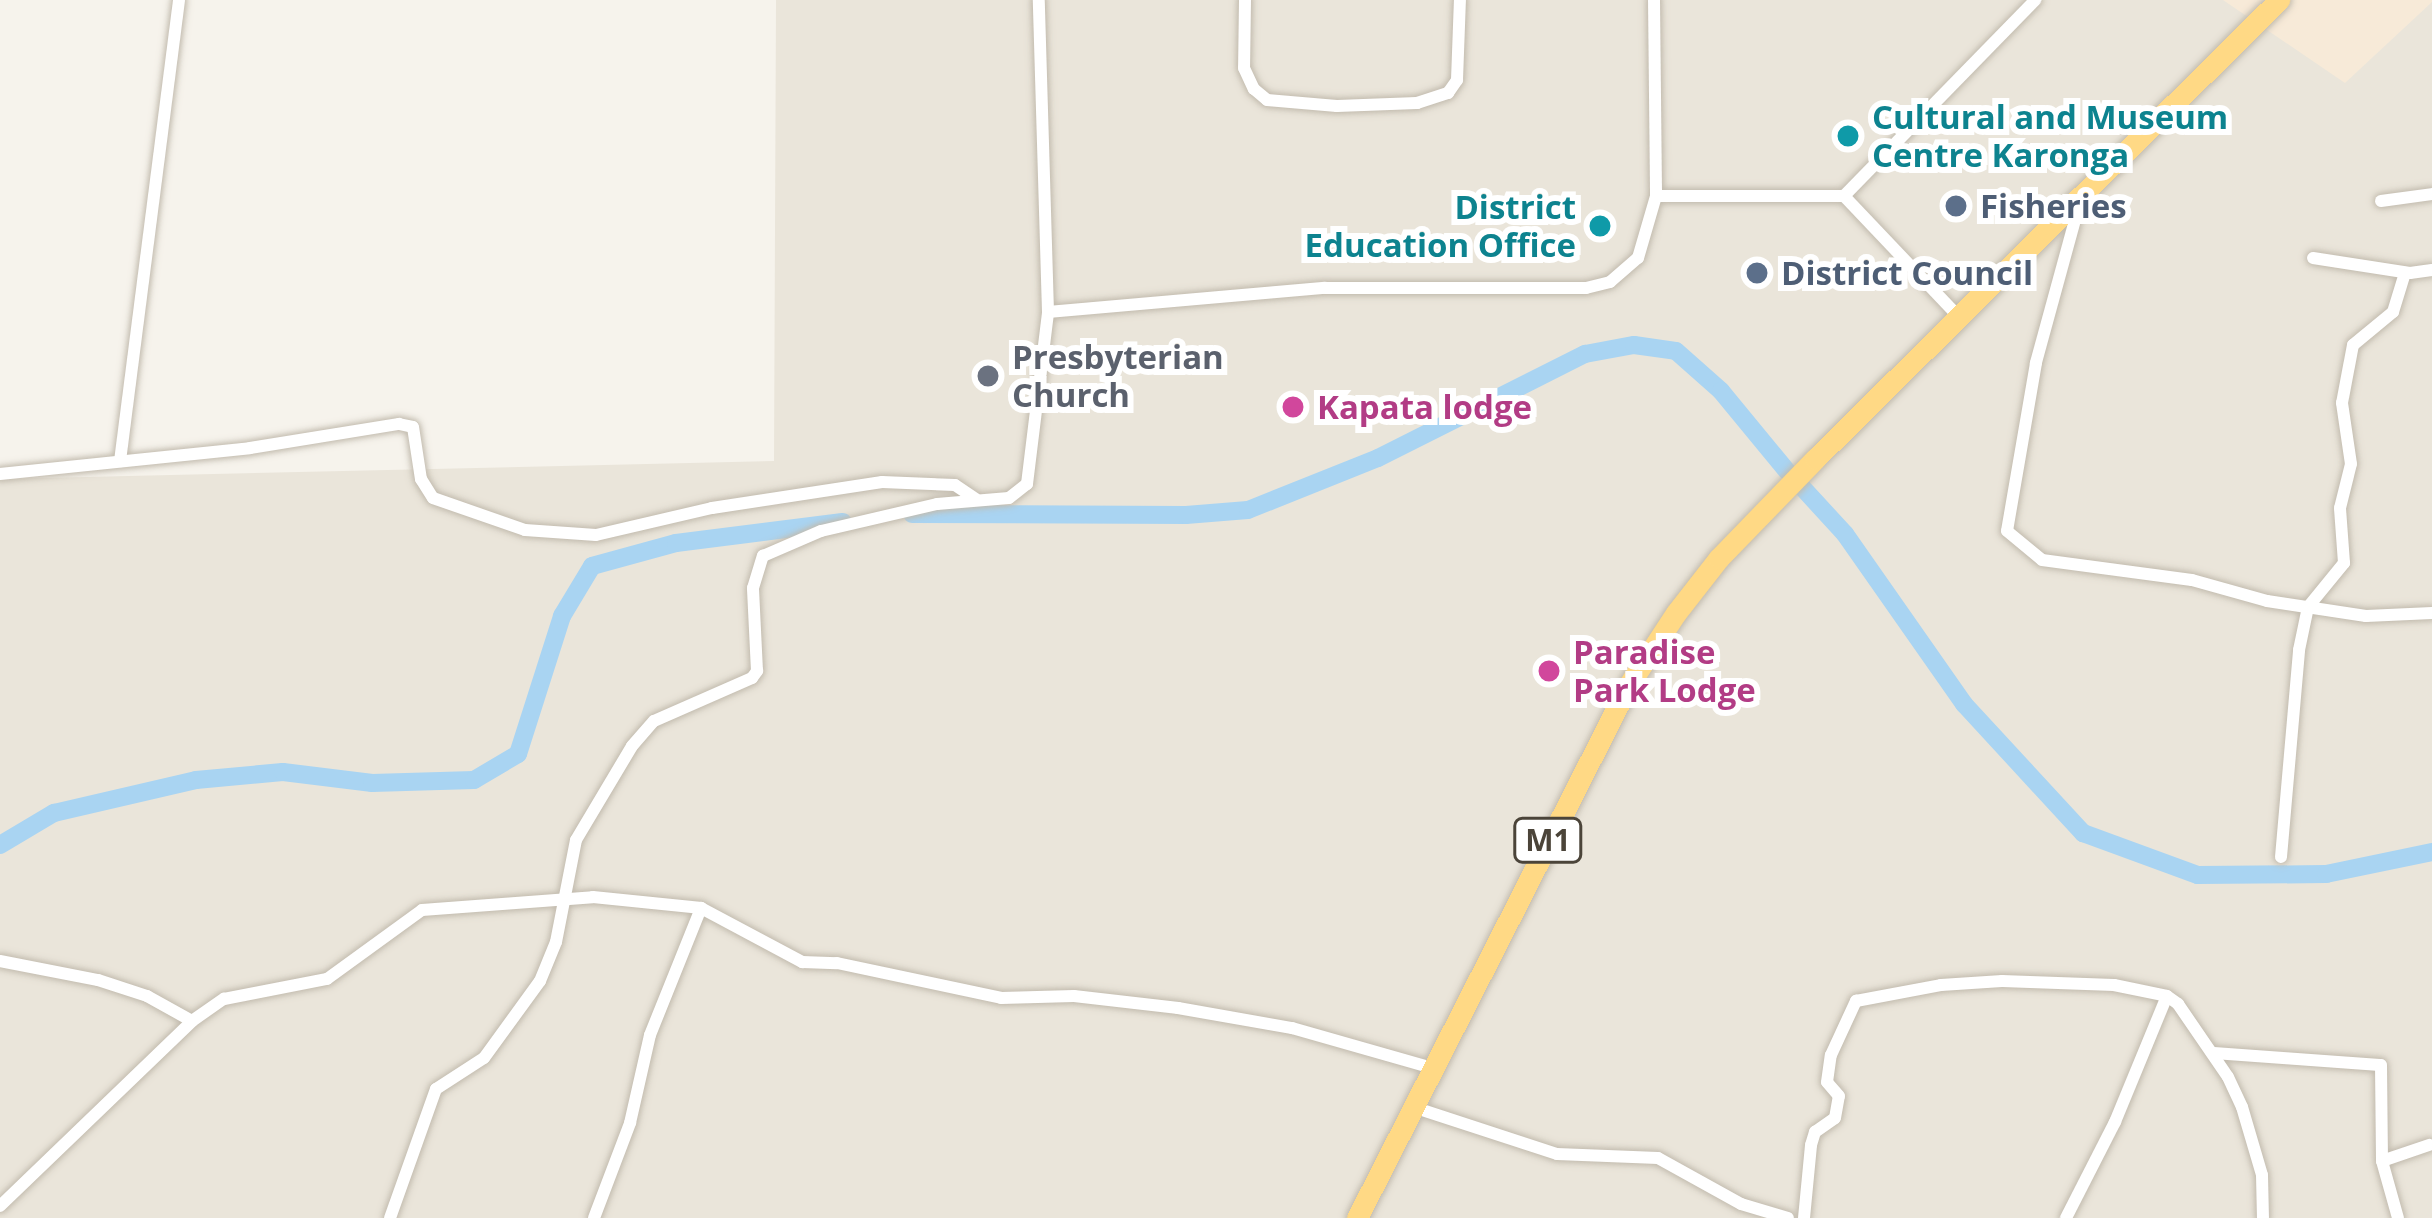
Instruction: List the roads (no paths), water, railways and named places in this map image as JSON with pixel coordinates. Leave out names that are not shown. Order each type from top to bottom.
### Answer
[{"type":"highway","name":"M1","points":[[1357,1218],[1628,686],[1676,613],[1815,459],[2279,0]]},
{"type":"street","points":[[120,461],[179,0]]},
{"type":"street","points":[[390,1218],[430,1098],[443,1082],[484,1058],[521,1010],[554,952],[581,828],[643,731],[757,671],[753,588],[763,556],[821,531],[976,500],[1009,498],[1027,484],[1048,312],[1039,0]]},
{"type":"street","points":[[1245,0],[1244,68],[1253,89],[1267,100],[1337,106],[1417,104],[1448,93],[1457,80],[1460,0]]},
{"type":"street","points":[[1048,312],[1325,288],[1586,288],[1610,281],[1638,259],[1656,196],[1654,0]]},
{"type":"street","points":[[1656,196],[1844,196],[2035,0]]},
{"type":"street","points":[[2381,201],[2432,194]]},
{"type":"street","points":[[1844,196],[1959,317]]},
{"type":"street","points":[[2081,196],[2036,363],[2007,531],[2042,560],[2192,580],[2366,616],[2432,613]]},
{"type":"street","points":[[2313,258],[2405,273],[2432,270]]},
{"type":"street","points":[[2281,857],[2299,650],[2308,607],[2344,563],[2339,508],[2351,464],[2342,404],[2353,345],[2393,312],[2405,273]]},
{"type":"street","points":[[0,474],[273,445],[363,426],[408,424],[417,440],[421,479],[433,498],[506,527],[585,536],[852,484],[944,483],[965,488],[976,500]]},
{"type":"street","points":[[0,1206],[192,1021],[224,999],[327,979],[437,905],[563,897],[638,898],[701,908],[813,964],[837,963],[988,996],[1075,996],[1160,1005],[1292,1028],[1432,1068]]},
{"type":"street","points":[[594,1218],[644,1077],[650,1036],[701,908]]},
{"type":"street","points":[[0,962],[98,980],[147,995],[192,1021]]},
{"type":"street","points":[[1804,1218],[1810,1145],[1816,1132],[1835,1118],[1839,1096],[1827,1082],[1829,1064],[1860,998],[2002,981],[2102,984],[2167,996],[2212,1053],[2242,1107],[2257,1154],[2263,1218]]},
{"type":"street","points":[[2066,1218],[2115,1122],[2167,996]]},
{"type":"street","points":[[2212,1053],[2381,1065],[2382,1161],[2398,1218]]},
{"type":"street","points":[[1413,1107],[1557,1154],[1658,1158],[1742,1204],[1788,1218]]},
{"type":"street","points":[[2382,1161],[2429,1145]]},
{"type":"waterway","points":[[912,514],[1186,515],[1248,510],[1378,458],[1585,354],[1634,345],[1676,351],[1721,391],[1787,471]]},
{"type":"waterway","points":[[1801,486],[1845,534],[1964,704],[2083,833],[2198,875],[2326,874],[2432,852]]},
{"type":"waterway","points":[[0,845],[54,813],[196,780],[283,772],[372,783],[474,780],[518,754],[562,616],[592,566],[676,543],[843,522]]},
{"type":"place","name":"Cultural and Museum Centre Karonga","points":[[1848,136]]},
{"type":"place","name":"Fisheries","points":[[1956,206]]},
{"type":"place","name":"District Education Office","points":[[1600,226]]},
{"type":"place","name":"District Council","points":[[1757,273]]},
{"type":"place","name":"Presbyterian Church","points":[[988,376]]},
{"type":"place","name":"Kapata lodge","points":[[1293,407]]},
{"type":"place","name":"Paradise Park Lodge","points":[[1549,671]]}]
